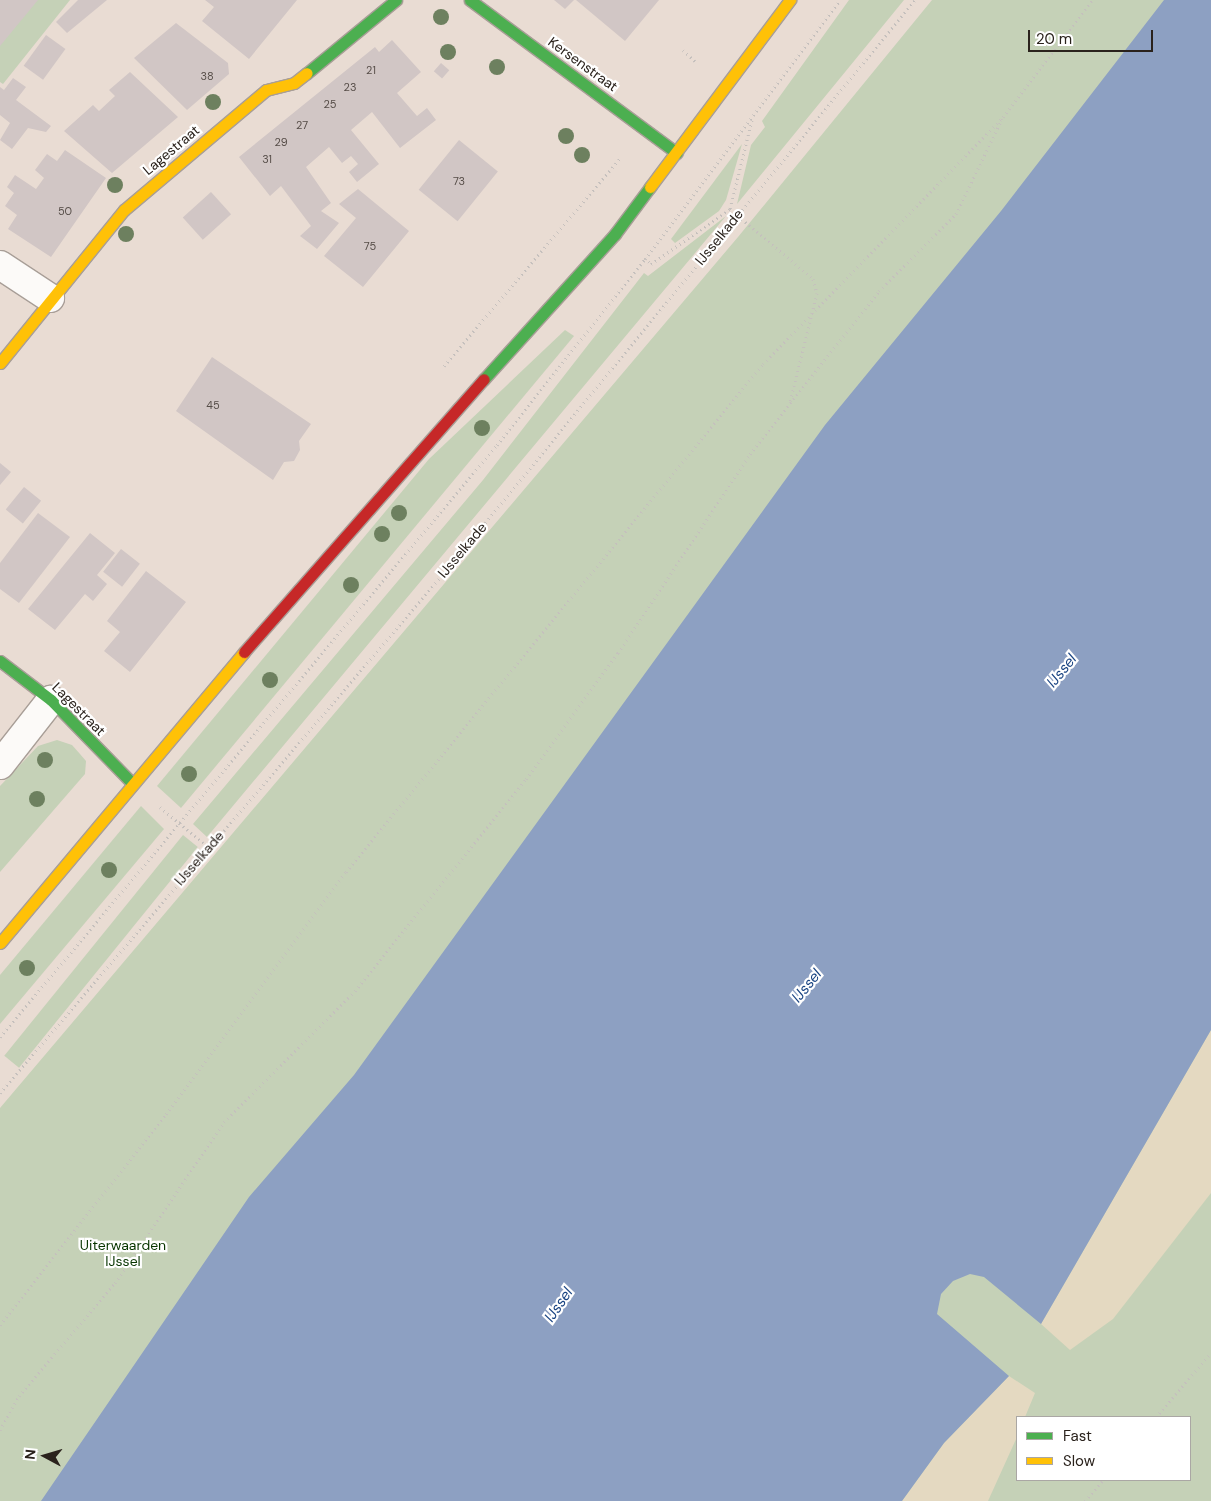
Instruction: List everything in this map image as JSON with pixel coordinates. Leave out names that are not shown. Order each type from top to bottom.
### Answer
[{"type":"street","name":"Lagestraat","points":[[0,363],[50,298],[124,210],[266,90],[294,84],[396,0]]},
{"type":"street","name":"Kersenstraat","points":[[470,0],[677,153]]},
{"type":"street","points":[[0,943],[325,556],[615,234],[790,0]]},
{"type":"street","points":[[0,264],[50,298]]},
{"type":"street","name":"Lagestraat","points":[[0,661],[51,700],[133,784]]},
{"type":"street","points":[[0,765],[51,700]]},
{"type":"path","points":[[0,1037],[497,445],[840,0]]},
{"type":"path","name":"IJsselkade","points":[[0,1093],[208,847],[444,573],[915,0]]},
{"type":"path","points":[[0,1325],[166,1114],[346,872],[763,364],[1003,117],[1092,0]]},
{"type":"path","points":[[0,1430],[19,1396],[115,1282],[224,1122],[355,991],[526,779],[789,405],[879,291],[956,214],[1003,117]]},
{"type":"path","points":[[737,215],[813,279],[815,310],[789,405]]},
{"type":"path","points":[[178,823],[208,847]]},
{"type":"path","points":[[1157,1416],[1211,1353]]},
{"type":"path","points":[[1085,1501],[1102,1481]]},
{"type":"green space","points":[[0,0],[70,0],[3,84],[0,82]]},
{"type":"green space","points":[[849,0],[904,0],[737,204],[751,145],[765,127],[762,121]]},
{"type":"green space","name":"Uiterwaarden IJssel","points":[[932,0],[1211,0],[93,1501],[0,1501],[0,1108],[738,237]]},
{"type":"green space","points":[[742,144],[726,200],[719,211],[675,243],[671,239]]},
{"type":"green space","points":[[726,216],[207,837],[193,824],[483,480],[644,273],[648,276]]},
{"type":"green space","points":[[565,330],[574,336],[181,808],[157,786],[429,459]]},
{"type":"green space","points":[[57,740],[72,745],[86,761],[85,774],[0,872],[0,786],[38,746]]},
{"type":"green space","points":[[141,806],[164,829],[0,1024],[0,975]]},
{"type":"green space","points":[[183,835],[198,847],[19,1068],[4,1056]]},
{"type":"green space","points":[[1211,928],[1211,1501],[801,1501],[937,1296]]},
{"type":"sand","points":[[1211,1030],[1211,1193],[1113,1319],[1070,1350],[1041,1324]]},
{"type":"sand","points":[[1009,1376],[1035,1393],[1025,1416],[1016,1416],[1016,1439],[988,1501],[902,1501],[944,1443]]},
{"type":"water","name":"IJssel","points":[[1164,0],[1211,0],[1211,1030],[1041,1324],[984,1277],[970,1274],[953,1281],[941,1294],[937,1314],[1009,1376],[944,1443],[902,1501],[41,1501],[249,1197],[354,1075],[825,425],[1001,211]]},
{"type":"building","points":[[0,0],[38,0],[0,46]]},
{"type":"building","points":[[78,0],[107,0],[67,33],[56,22]]},
{"type":"building","points":[[205,0],[297,0],[249,59],[202,21],[214,7]]},
{"type":"building","points":[[554,0],[574,0],[565,9]]},
{"type":"building","points":[[576,0],[659,0],[625,41]]},
{"type":"building","points":[[176,23],[228,63],[229,74],[187,110],[134,58]]},
{"type":"building","points":[[46,35],[65,49],[43,80],[24,66]]},
{"type":"building","points":[[392,40],[421,72],[397,93],[417,116],[427,108],[436,120],[400,148],[372,112],[351,130],[379,164],[357,182],[349,172],[358,164],[351,156],[342,163],[329,147],[306,167],[331,203],[321,211],[339,223],[317,249],[300,236],[311,226],[281,186],[270,196],[239,157],[375,47],[379,52]]},
{"type":"building","points":[[441,63],[449,70],[442,79],[434,71]]},
{"type":"building","points":[[130,72],[178,117],[112,173],[64,131],[93,105],[99,111],[115,96],[109,90]]},
{"type":"building","points":[[13,78],[26,87],[16,100],[51,126],[46,132],[28,128],[12,149],[0,140],[10,123],[0,115],[0,87],[4,90]]},
{"type":"building","points":[[459,140],[498,171],[458,221],[419,190]]},
{"type":"building","points":[[65,150],[106,178],[51,257],[8,229],[17,215],[5,206],[14,193],[7,187],[15,175],[36,189],[44,178],[35,170],[47,154],[57,161]]},
{"type":"building","points":[[358,189],[409,231],[363,287],[324,256],[356,218],[339,204]]},
{"type":"building","points":[[211,192],[231,214],[203,240],[183,217]]},
{"type":"building","points":[[212,357],[311,424],[299,441],[300,450],[294,461],[284,462],[273,480],[176,411]]},
{"type":"building","points":[[0,463],[11,472],[0,485]]},
{"type":"building","points":[[24,487],[41,501],[23,523],[6,510]]},
{"type":"building","points":[[38,513],[70,537],[19,603],[0,589],[0,563]]},
{"type":"building","points":[[90,533],[115,553],[97,575],[107,584],[93,601],[85,594],[55,630],[28,609]]},
{"type":"building","points":[[121,549],[140,564],[122,587],[103,572]]},
{"type":"building","points":[[146,571],[186,602],[130,672],[104,651],[120,632],[107,621]]},
{"type":"traffic: fast","points":[[307,73],[396,0]]},
{"type":"traffic: fast","points":[[470,0],[677,153]]},
{"type":"traffic: fast","points":[[484,379],[615,234],[650,187]]},
{"type":"traffic: fast","points":[[0,661],[51,700],[133,784]]},
{"type":"traffic: slow","points":[[650,187],[790,0]]},
{"type":"traffic: slow","points":[[0,363],[124,210],[266,90],[294,83],[307,73]]},
{"type":"traffic: slow","points":[[0,943],[244,652]]},
{"type":"traffic: jam","points":[[244,652],[484,379]]}]
